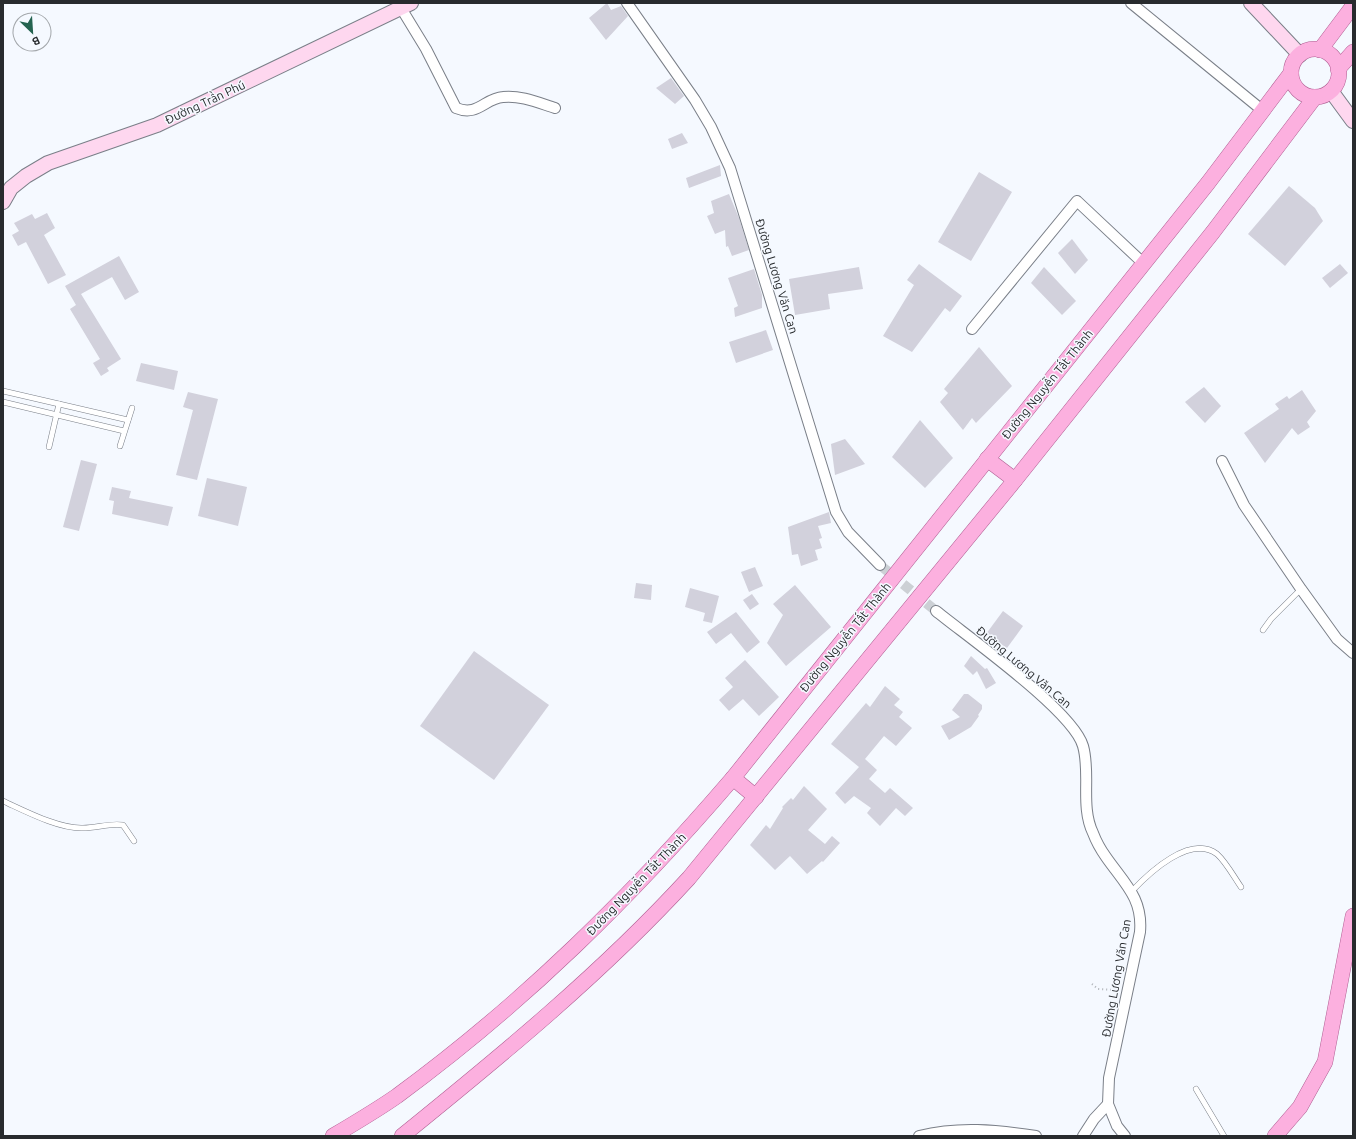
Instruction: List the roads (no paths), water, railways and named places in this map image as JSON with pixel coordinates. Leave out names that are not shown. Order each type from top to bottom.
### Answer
[{"type":"main road","points":[[1320,50],[1353,6]]},
{"type":"main road","points":[[1311,50],[1320,50],[1332,57],[1338,69],[1338,80],[1331,91],[1315,97],[1305,96],[1297,90],[1292,82],[1292,64],[1300,55],[1311,50]]},
{"type":"main road","points":[[1338,69],[1353,52]]},
{"type":"main road","name":"Đường Nguyễn Tất Thành","points":[[333,1136],[396,1097],[485,1028],[548,974],[602,922],[652,870],[733,778],[1208,183],[1291,73]]},
{"type":"main road","points":[[402,1136],[525,1036],[617,952],[657,913],[689,878],[1015,480],[1213,232],[1315,97]]},
{"type":"main road","points":[[987,459],[1015,480]]},
{"type":"main road","points":[[733,778],[756,798]]},
{"type":"main road","points":[[1276,1136],[1300,1107],[1325,1062],[1352,938],[1353,916]]},
{"type":"street","name":"Đường Lương Văn Can","points":[[627,3],[695,100],[711,127],[730,168],[836,512],[848,532],[880,565]]},
{"type":"street","points":[[1131,3],[1262,110]]},
{"type":"street","points":[[1251,3],[1300,55]]},
{"type":"street","points":[[406,5],[426,49],[456,108],[468,111],[478,109],[501,97],[515,97],[555,108]]},
{"type":"street","name":"Đường Trần Phú","points":[[3,202],[11,188],[26,176],[48,164],[157,125],[406,5]]},
{"type":"street","points":[[1331,91],[1353,121]]},
{"type":"street","points":[[972,329],[1077,201],[1143,263]]},
{"type":"street","points":[[1222,461],[1248,511],[1301,590],[1337,639],[1353,652]]},
{"type":"street","name":"Đường Lương Văn Can","points":[[936,612],[1019,676],[1051,705],[1078,735],[1085,759],[1086,799],[1091,829],[1104,855],[1132,891],[1137,901],[1141,918],[1140,932],[1126,991],[1109,1078],[1108,1104],[1117,1126],[1125,1136]]},
{"type":"street","points":[[1084,1136],[1094,1119],[1108,1104]]},
{"type":"street","points":[[919,1136],[942,1131],[980,1129],[1036,1136]]},
{"type":"lane","points":[[3,391],[128,420]]},
{"type":"lane","points":[[3,402],[124,431]]},
{"type":"lane","points":[[49,447],[59,404]]},
{"type":"lane","points":[[120,446],[132,408]]},
{"type":"lane","points":[[1263,630],[1270,619],[1301,590]]},
{"type":"lane","points":[[3,801],[44,820],[82,828],[112,824],[123,825],[134,841]]},
{"type":"lane","points":[[1132,891],[1146,877],[1174,856],[1193,850],[1205,849],[1217,854],[1241,887]]},
{"type":"lane","points":[[1196,1089],[1224,1136]]},
{"type":"tunnel","points":[[880,565],[936,611]]}]
